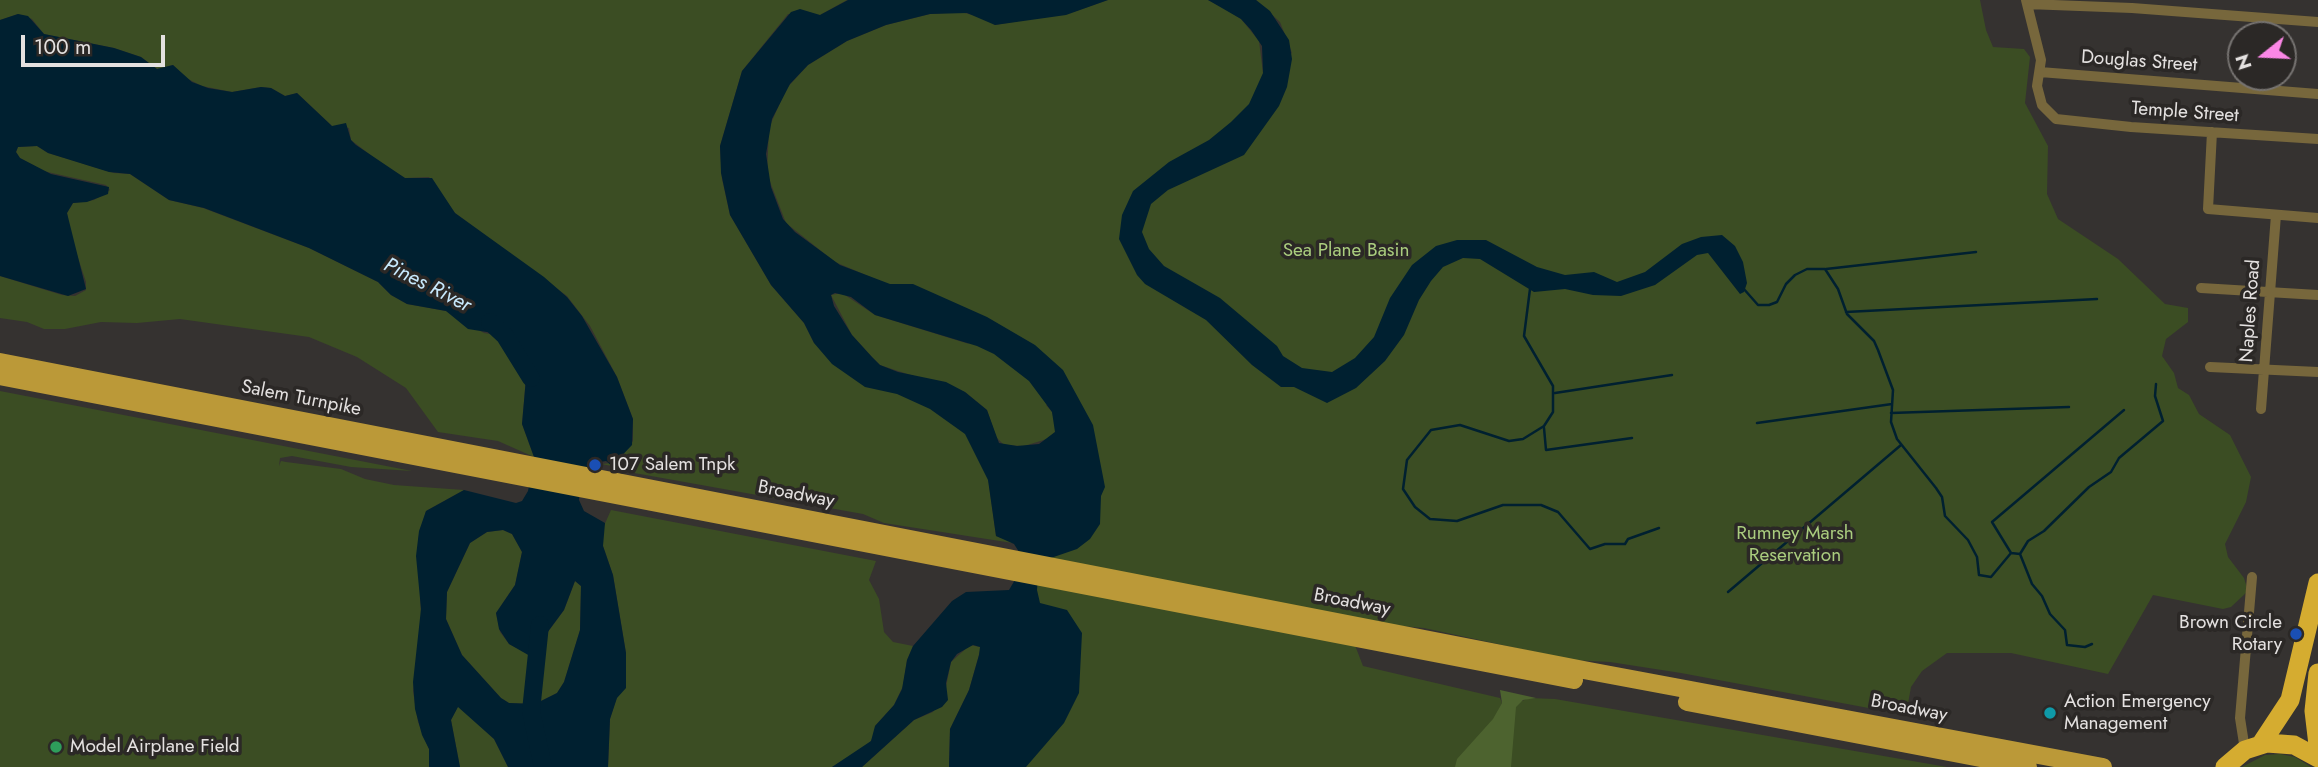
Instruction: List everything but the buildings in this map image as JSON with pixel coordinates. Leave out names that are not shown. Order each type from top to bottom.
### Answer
[{"type":"highway","points":[[2236,758],[2284,712],[2291,696],[2318,583]]},
{"type":"highway","points":[[2318,673],[2314,710],[2318,745]]},
{"type":"highway","points":[[2236,758],[2294,745],[2318,758]]},
{"type":"main road","name":"Salem Turnpike","points":[[0,362],[592,485]]},
{"type":"main road","name":"Salem Turnpike","points":[[0,376],[527,472]]},
{"type":"main road","name":"Broadway","points":[[592,485],[2028,767]]},
{"type":"main road","name":"Broadway","points":[[1044,573],[2103,767]]},
{"type":"street","points":[[2040,72],[2042,60],[2027,2],[2318,22]]},
{"type":"street","name":"Douglas Street","points":[[2040,72],[2318,94]]},
{"type":"street","name":"Temple Street","points":[[2040,72],[2037,86],[2042,105],[2050,116],[2060,121],[2318,139]]},
{"type":"street","points":[[2212,132],[2208,209],[2318,218]]},
{"type":"street","name":"Naples Road","points":[[2261,410],[2276,215]]},
{"type":"street","points":[[2201,288],[2318,295]]},
{"type":"street","points":[[2210,367],[2318,372]]},
{"type":"street","points":[[2236,758],[2252,577]]},
{"type":"green space","points":[[0,0],[847,0],[820,15],[788,14],[742,71],[720,146],[722,179],[730,215],[771,285],[804,323],[814,343],[962,423],[987,470],[996,536],[1019,544],[884,523],[863,514],[612,469],[612,466],[601,464],[613,463],[633,441],[633,419],[617,377],[590,326],[567,296],[455,213],[429,177],[405,178],[382,164],[351,140],[349,128],[332,126],[297,93],[285,96],[271,88],[232,92],[202,86],[186,78],[173,65],[157,69],[141,57],[114,48],[44,34],[32,19],[18,14],[0,20]]},
{"type":"green space","points":[[1108,0],[1208,0],[1241,19],[1259,41],[1263,73],[1292,53],[1280,22],[1256,0],[1980,0],[1986,30],[1993,47],[2024,49],[2030,57],[2025,103],[2048,146],[2047,194],[2058,219],[2118,259],[2165,304],[2188,308],[2188,322],[2166,339],[2162,356],[2174,373],[2178,388],[2189,395],[2199,414],[2230,435],[2251,477],[2246,502],[2225,544],[2228,557],[2244,578],[2248,591],[2231,607],[2223,609],[2153,595],[2108,674],[2011,653],[1947,653],[1922,671],[1911,687],[1906,715],[1681,673],[1610,662],[1572,660],[1424,628],[1367,623],[1353,640],[1363,666],[1500,698],[1502,703],[1498,711],[1529,698],[1555,699],[1947,767],[970,767],[1031,545],[1078,515],[1057,403],[1046,405],[1052,412],[1055,424],[1055,432],[1047,439],[1024,446],[1004,445],[996,437],[987,410],[965,392],[880,365],[852,335],[831,295],[842,293],[875,315],[969,344],[880,281],[835,262],[786,223],[767,174],[769,128],[786,89],[808,65],[847,41],[886,25],[930,14],[960,12],[982,17],[995,25],[1076,11]]},
{"type":"green space","points":[[37,146],[48,153],[114,173],[130,174],[169,200],[203,208],[309,248],[378,282],[391,295],[407,304],[446,311],[484,333],[506,337],[516,346],[526,378],[522,424],[534,457],[498,441],[438,432],[406,388],[357,357],[309,337],[180,319],[137,323],[101,322],[65,329],[44,329],[27,322],[0,318],[0,276],[62,295],[75,296],[86,290],[86,282],[70,234],[67,213],[73,203],[94,200],[110,190],[106,185],[43,171],[20,158],[16,152],[18,147]]},
{"type":"green space","points":[[0,391],[412,471],[351,467],[292,456],[280,458],[279,466],[281,461],[341,469],[365,479],[394,485],[464,490],[426,511],[418,539],[421,616],[413,691],[418,722],[429,749],[432,767],[0,767]]},
{"type":"green space","points":[[611,510],[876,561],[869,580],[879,599],[884,632],[893,642],[913,646],[907,660],[903,686],[894,705],[875,726],[875,734],[869,744],[832,767],[608,767],[610,719],[626,668],[613,575],[603,546],[603,528]]},
{"type":"green space","points":[[503,530],[512,534],[522,552],[515,585],[496,613],[500,632],[509,644],[531,655],[564,610],[575,581],[581,586],[580,630],[564,682],[557,693],[535,704],[509,703],[501,698],[462,655],[446,619],[447,592],[470,543],[487,532]]},
{"type":"green space","points":[[970,645],[980,647],[980,651],[969,690],[950,729],[949,767],[862,767],[914,720],[933,712],[946,687],[951,662]]},
{"type":"green space","points":[[1500,690],[1536,698],[1523,700],[1516,707],[1511,767],[1455,767],[1457,759],[1493,719],[1502,703]]},
{"type":"green space","points":[[458,706],[494,739],[508,767],[460,767],[451,720]]},
{"type":"green space","points":[[2265,755],[2295,757],[2311,767],[2242,767]]},
{"type":"water","points":[[848,0],[1108,0],[1066,15],[995,25],[967,13],[930,14],[886,25],[847,41],[808,65],[790,84],[772,119],[766,154],[771,187],[783,219],[795,232],[840,265],[890,284],[913,284],[987,317],[1035,345],[1063,370],[1093,425],[1105,487],[1101,496],[1100,524],[1090,539],[1077,549],[1045,560],[1038,576],[1037,590],[1040,603],[1067,610],[1082,633],[1079,693],[1064,723],[1026,767],[949,767],[950,729],[969,690],[979,655],[980,647],[973,645],[957,654],[951,662],[946,683],[948,700],[942,707],[914,720],[862,767],[832,767],[871,741],[875,726],[894,705],[902,689],[907,660],[913,646],[952,601],[966,592],[1009,590],[1016,578],[1021,555],[1014,544],[996,536],[988,480],[965,434],[930,409],[897,394],[865,387],[832,364],[814,343],[804,323],[771,285],[730,215],[721,173],[720,146],[742,71],[791,12],[800,9],[820,15]],"holes":[[[835,293],[851,297],[875,315],[977,346],[994,354],[1029,381],[1052,412],[1055,432],[1039,444],[1017,446],[999,443],[987,410],[965,392],[946,382],[898,372],[880,365],[852,335],[834,306],[831,295]]]},
{"type":"water","points":[[1208,0],[1256,0],[1270,11],[1289,40],[1292,59],[1287,87],[1279,106],[1244,155],[1168,190],[1151,204],[1142,232],[1149,249],[1164,266],[1220,298],[1277,346],[1283,356],[1302,368],[1332,372],[1355,358],[1374,337],[1390,298],[1412,265],[1436,246],[1457,240],[1486,240],[1537,267],[1565,275],[1594,272],[1617,282],[1645,272],[1682,244],[1701,237],[1722,235],[1735,246],[1743,262],[1747,283],[1744,292],[1740,294],[1708,253],[1697,255],[1655,285],[1621,296],[1593,295],[1565,289],[1534,292],[1480,259],[1463,258],[1443,267],[1431,281],[1419,300],[1404,335],[1385,361],[1356,388],[1327,403],[1294,387],[1281,387],[1252,365],[1206,320],[1145,284],[1137,275],[1119,239],[1122,215],[1133,191],[1169,162],[1209,140],[1231,122],[1249,104],[1263,73],[1262,46],[1251,30],[1241,19]]},
{"type":"water","points":[[18,14],[28,16],[44,34],[114,48],[141,57],[157,69],[173,65],[192,82],[208,88],[232,92],[261,87],[271,88],[285,96],[297,93],[332,126],[346,123],[351,140],[356,145],[405,178],[432,178],[455,213],[544,277],[567,297],[582,316],[617,377],[633,419],[632,445],[612,466],[606,461],[595,463],[580,488],[579,500],[584,511],[605,523],[603,546],[613,575],[626,653],[626,688],[617,698],[610,719],[608,767],[508,767],[494,739],[458,707],[451,720],[460,767],[429,767],[429,749],[415,709],[413,682],[421,609],[416,556],[419,531],[426,511],[464,490],[516,503],[522,501],[528,491],[534,457],[522,424],[526,378],[516,346],[506,337],[468,329],[446,311],[407,304],[391,295],[378,282],[309,248],[204,208],[169,200],[130,174],[109,172],[48,153],[37,146],[18,147],[16,152],[20,158],[51,174],[109,187],[108,194],[87,202],[73,203],[67,213],[86,289],[68,296],[0,276],[0,20]],"holes":[[[503,530],[512,534],[522,552],[515,585],[496,613],[499,629],[509,644],[530,656],[564,610],[575,581],[581,586],[580,630],[564,682],[557,693],[535,704],[509,703],[501,698],[462,655],[446,619],[447,592],[470,543],[487,532]]]},
{"type":"waterway","points":[[1826,269],[1976,252]]},
{"type":"waterway","points":[[1743,288],[1758,305],[1769,305],[1777,302],[1786,284],[1795,275],[1807,269],[1825,269],[1838,289],[1847,314],[1874,341],[1878,350],[1893,390],[1891,422],[1897,439],[1942,497],[1945,516],[1968,540],[1977,557],[1979,575],[1991,577],[2011,553]]},
{"type":"waterway","points":[[1530,289],[1524,336],[1553,386],[1553,412],[1544,426],[1523,439],[1509,441],[1460,425],[1431,430],[1407,460],[1403,489],[1415,507],[1430,519],[1457,521],[1503,505],[1541,505],[1558,512],[1590,549],[1605,544],[1625,544],[1628,539],[1659,528]]},
{"type":"waterway","points":[[1846,312],[2097,299]]},
{"type":"waterway","name":"Pines River","points":[[490,322],[505,336],[531,378]]},
{"type":"waterway","points":[[1555,393],[1672,375]]},
{"type":"waterway","points":[[2020,554],[2028,541],[2044,531],[2089,487],[2111,472],[2119,458],[2163,421],[2155,396],[2156,384]]},
{"type":"waterway","points":[[1757,423],[1892,404]]},
{"type":"waterway","points":[[1891,413],[2069,407]]},
{"type":"waterway","points":[[2092,644],[2085,647],[2067,645],[2065,630],[2050,614],[2042,596],[2032,584],[2020,554],[2011,553],[1992,522],[2124,410]]},
{"type":"waterway","points":[[1544,428],[1546,450],[1632,438]]},
{"type":"waterway","points":[[1728,592],[1901,445]]},
{"type":"waterway","name":"Pines River","points":[[540,625],[531,711],[543,767]]},
{"type":"place","name":"107 Salem Tnpk","points":[[595,465]]},
{"type":"place","name":"Brown Circle Rotary","points":[[2296,634]]},
{"type":"place","name":"Action Emergency Management","points":[[2050,713]]},
{"type":"place","name":"Model Airplane Field","points":[[56,747]]},
{"type":"park label","name":"Sea Plane Basin","points":[[1346,251]]},
{"type":"park label","name":"Rumney Marsh Reservation","points":[[1795,545]]}]
